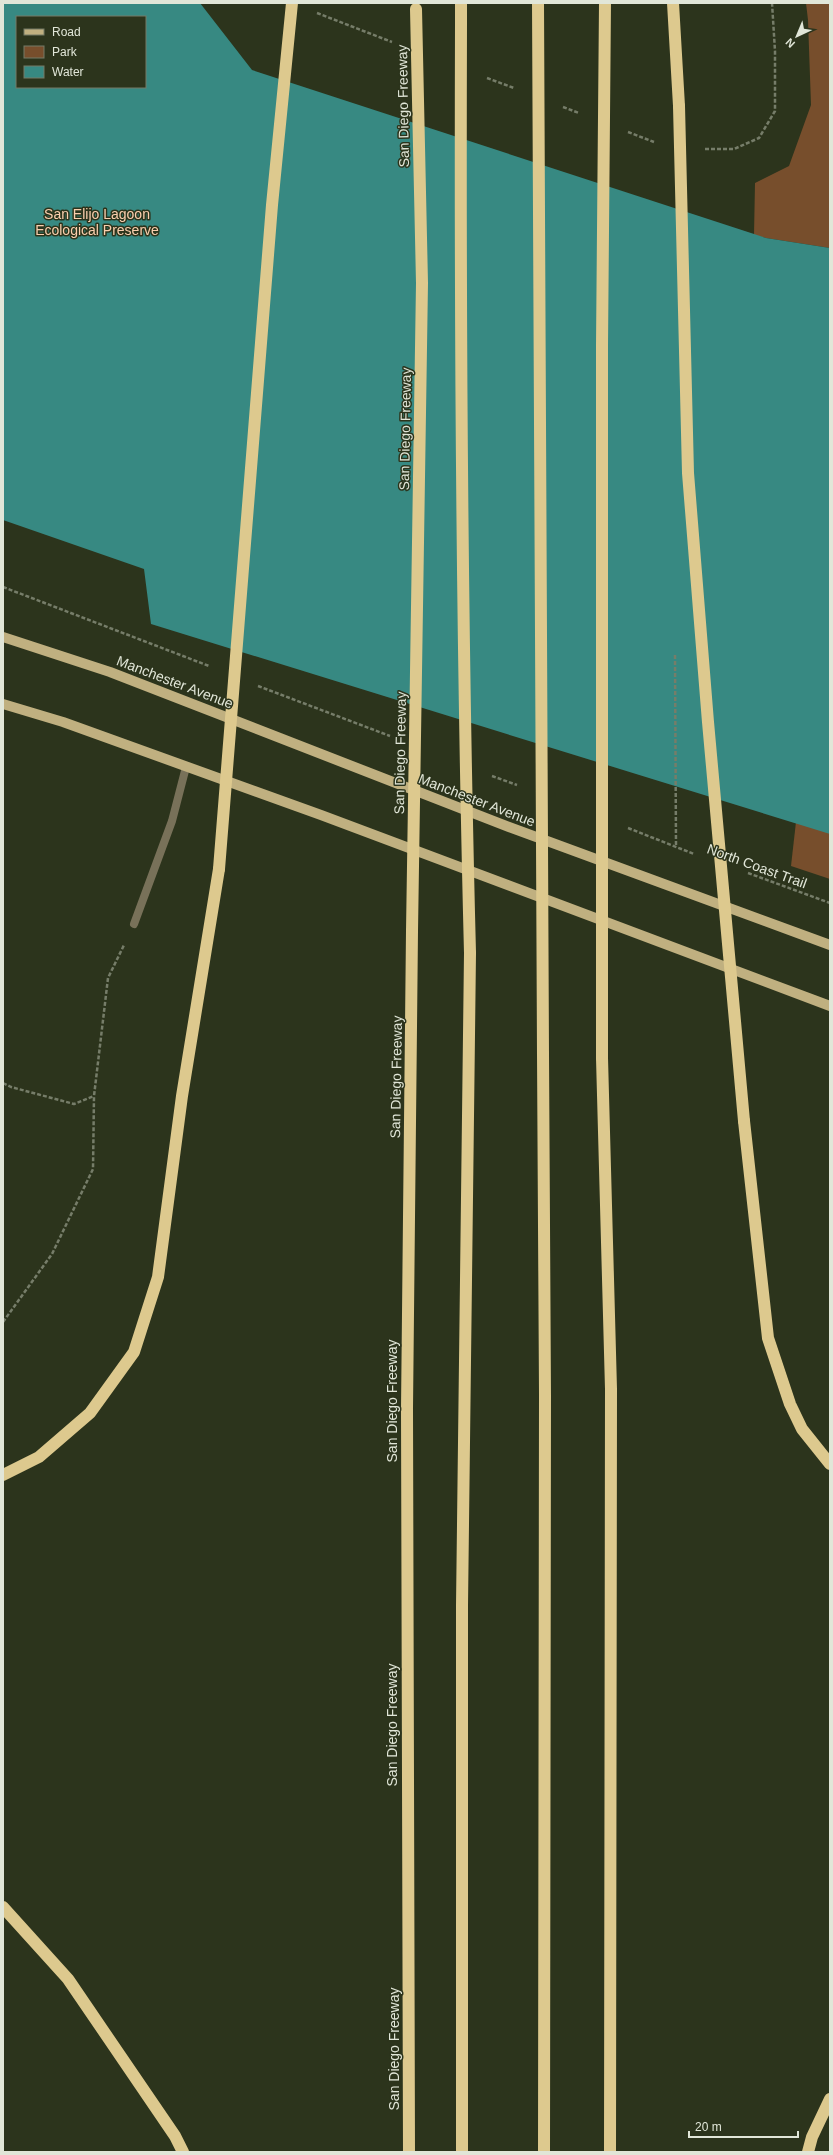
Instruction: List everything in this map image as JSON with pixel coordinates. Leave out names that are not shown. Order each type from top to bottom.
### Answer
[{"type":"highway","points":[[3,1475],[39,1457],[90,1413],[134,1352],[158,1277],[182,1096],[219,868],[273,198],[292,3]]},
{"type":"highway","points":[[461,3],[460,256],[465,742],[470,953],[462,1606],[462,2152]]},
{"type":"highway","points":[[538,3],[545,1395],[544,2152]]},
{"type":"highway","points":[[605,3],[602,345],[602,1058],[611,1389],[610,2152]]},
{"type":"highway","points":[[673,3],[679,106],[688,473],[708,722],[744,1121],[768,1338],[790,1404],[802,1429],[830,1464]]},
{"type":"highway","name":"San Diego Freeway","points":[[409,2152],[407,1409],[412,932],[422,283],[416,6]]},
{"type":"highway","points":[[3,1907],[68,1979],[175,2136],[183,2152]]},
{"type":"highway","points":[[808,2152],[812,2137],[830,2099]]},
{"type":"main road","name":"Manchester Avenue","points":[[3,637],[110,672],[509,827],[830,945]]},
{"type":"main road","points":[[3,704],[63,722],[186,766],[830,1006]]},
{"type":"lane","points":[[134,924],[172,821],[186,766]]},
{"type":"path","points":[[702,149],[734,149],[759,138],[775,111],[775,51],[772,3]]},
{"type":"path","points":[[3,587],[215,669]]},
{"type":"path","points":[[252,683],[393,738]]},
{"type":"path","points":[[490,775],[520,787]]},
{"type":"path","name":"North Coast Trail","points":[[624,827],[698,855]]},
{"type":"path","name":"North Coast Trail","points":[[742,871],[830,903]]},
{"type":"path","points":[[3,1322],[52,1254],[93,1169],[94,1096],[108,978],[134,924]]},
{"type":"path","points":[[3,1083],[11,1087],[74,1104],[94,1096]]},
{"type":"green space","points":[[806,3],[830,3],[830,248],[754,235],[755,183],[789,166],[811,105]]},
{"type":"green space","points":[[830,522],[830,879],[791,866]]},
{"type":"water","points":[[3,3],[200,3],[252,70],[766,238],[830,248],[830,834],[151,624],[144,569],[3,520]]},
{"type":"park label","name":"San Elijo Lagoon Ecological Preserve","points":[[97,222]]}]
